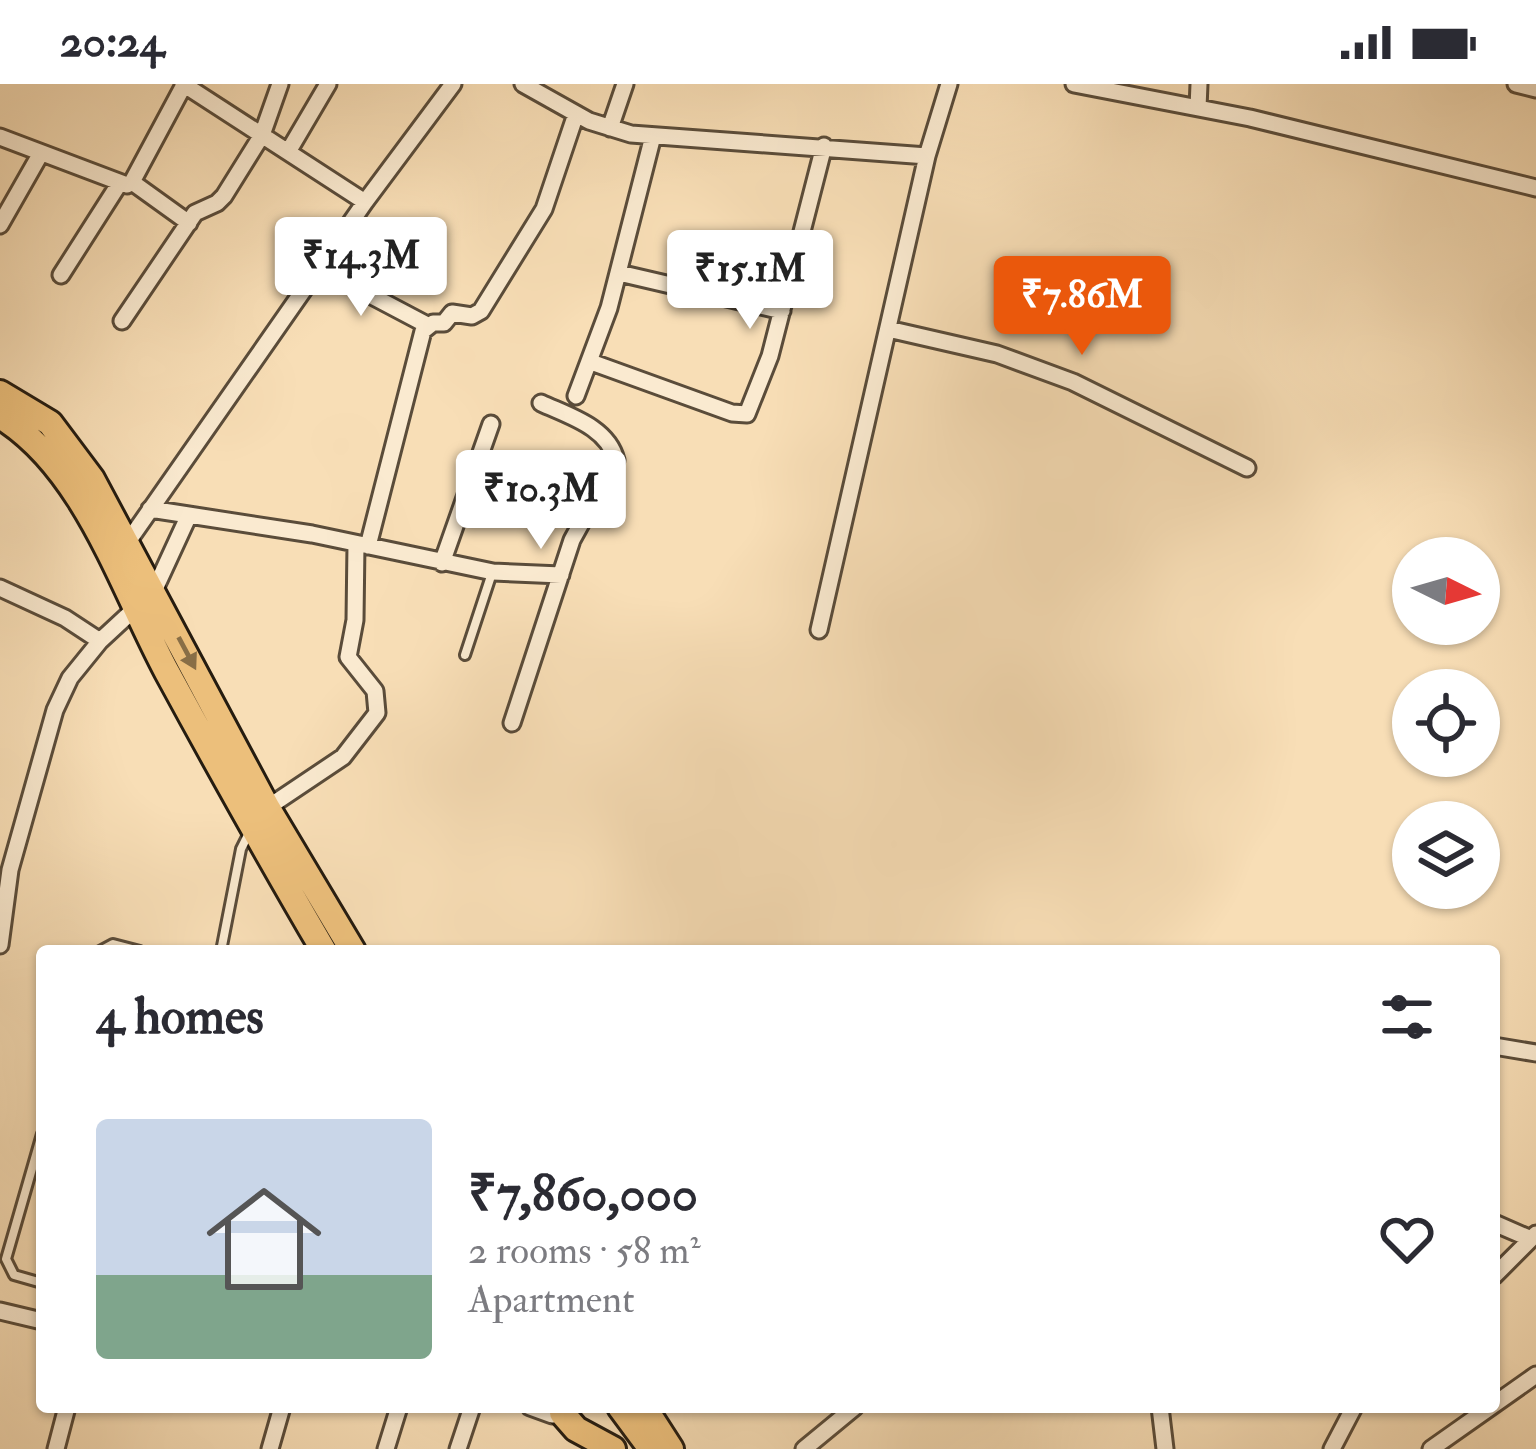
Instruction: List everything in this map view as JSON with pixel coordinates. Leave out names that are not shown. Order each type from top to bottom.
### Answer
[{"type":"main road","points":[[0,393],[50,423],[72,448],[154,591],[267,807],[349,945]]},
{"type":"main road","points":[[0,416],[42,447],[82,503],[251,828],[320,945]]},
{"type":"main road","points":[[568,1413],[576,1429],[614,1449]]},
{"type":"main road","points":[[624,1413],[651,1449]]},
{"type":"main road","points":[[648,1413],[671,1449]]},
{"type":"street","points":[[61,275],[126,183],[183,84],[365,202]]},
{"type":"street","points":[[122,321],[195,213],[224,196],[262,135],[280,84]]},
{"type":"street","points":[[288,152],[328,84]]},
{"type":"street","points":[[112,564],[453,84]]},
{"type":"street","points":[[524,84],[610,128],[653,136],[927,155]]},
{"type":"street","points":[[610,128],[625,84]]},
{"type":"street","points":[[819,630],[927,155],[949,84]]},
{"type":"street","points":[[1074,84],[1198,108],[1536,188]]},
{"type":"street","points":[[1198,108],[1199,84]]},
{"type":"street","points":[[1516,84],[1536,89]]},
{"type":"street","points":[[319,268],[427,325],[444,323],[452,313],[472,316],[481,311],[544,209],[576,114]]},
{"type":"street","points":[[576,396],[619,274],[653,136]]},
{"type":"street","points":[[0,137],[126,183],[188,223]]},
{"type":"street","points":[[591,362],[732,413],[747,414],[760,387],[782,311],[824,146]]},
{"type":"street","points":[[0,225],[41,153]]},
{"type":"street","points":[[619,274],[782,311]]},
{"type":"street","points":[[251,828],[267,807],[343,757],[377,713],[375,691],[347,657],[362,545],[427,325]]},
{"type":"street","points":[[888,328],[997,354],[1073,382],[1246,467]]},
{"type":"street","points":[[512,723],[580,523],[616,460],[601,434],[541,403]]},
{"type":"street","points":[[442,563],[491,424]]},
{"type":"street","points":[[150,509],[493,572],[560,575]]},
{"type":"street","points":[[0,945],[5,870],[70,678],[100,641],[154,591],[189,515]]},
{"type":"street","points":[[0,588],[65,618],[100,641]]},
{"type":"street","points":[[1500,1047],[1536,1053]]},
{"type":"street","points":[[1500,1225],[1533,1236],[1500,1270]]},
{"type":"street","points":[[0,1311],[36,1320]]},
{"type":"street","points":[[1500,1400],[1536,1375]]},
{"type":"street","points":[[63,1448],[66,1413]]},
{"type":"street","points":[[270,1449],[280,1413]]},
{"type":"street","points":[[386,1449],[397,1413]]},
{"type":"street","points":[[458,1449],[470,1413]]},
{"type":"street","points":[[804,1449],[848,1413]]},
{"type":"street","points":[[1161,1413],[1165,1449]]},
{"type":"street","points":[[1332,1449],[1351,1413]]},
{"type":"street","points":[[1431,1449],[1482,1413]]},
{"type":"lane","points":[[465,655],[493,572]]},
{"type":"lane","points":[[222,945],[241,849],[251,828]]},
{"type":"lane","points":[[36,1155],[6,1258],[14,1276],[36,1282]]}]
